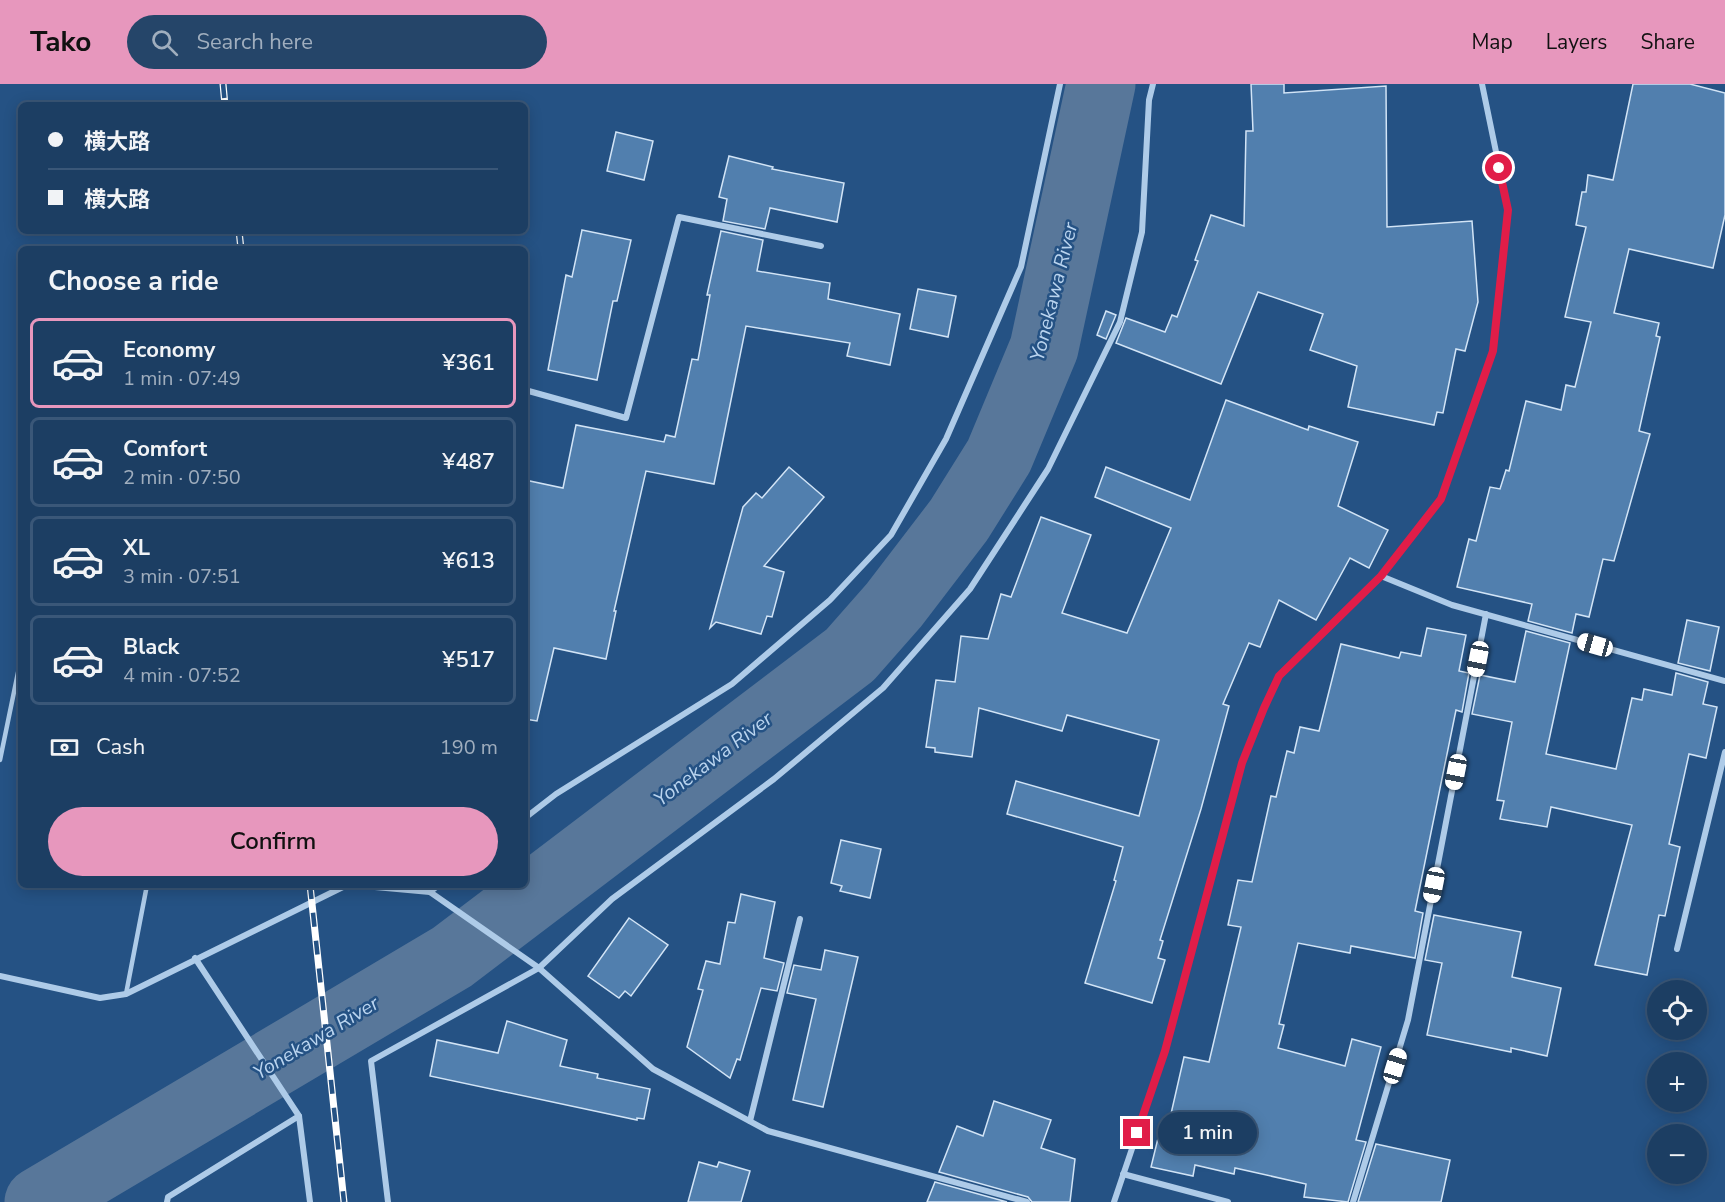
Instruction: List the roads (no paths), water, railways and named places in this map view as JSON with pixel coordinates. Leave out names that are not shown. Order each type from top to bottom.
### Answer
[{"type":"street","points":[[528,816],[556,794],[732,684],[830,600],[891,535],[946,439],[1022,267],[1060,84]]},
{"type":"street","points":[[388,1202],[371,1061],[539,968],[612,899],[774,779],[883,688],[970,589],[1048,469],[1120,321],[1142,232],[1149,100],[1153,84]]},
{"type":"street","points":[[1114,1202],[1165,1051],[1242,763],[1264,708],[1279,676],[1381,576],[1441,499],[1493,351],[1508,210],[1482,84]]},
{"type":"street","points":[[528,391],[626,418],[679,217],[821,246]]},
{"type":"street","points":[[1381,576],[1452,605],[1725,681]]},
{"type":"street","points":[[1353,1202],[1408,1020],[1486,614]]},
{"type":"street","points":[[1677,949],[1725,752]]},
{"type":"street","points":[[0,976],[100,999],[126,994],[341,888]]},
{"type":"street","points":[[409,888],[430,892],[539,968],[653,1069],[768,1131],[1027,1202]]},
{"type":"street","points":[[430,892],[435,888]]},
{"type":"street","points":[[750,1121],[800,919]]},
{"type":"street","points":[[195,958],[299,1116],[310,1202]]},
{"type":"street","points":[[166,1202],[168,1197],[299,1116]]},
{"type":"street","points":[[1123,1174],[1228,1202]]},
{"type":"lane","points":[[0,760],[18,673]]},
{"type":"lane","points":[[126,994],[146,888]]},
{"type":"waterway","name":"Yonekawa River","points":[[39,1202],[452,957],[850,655],[894,605],[959,520],[999,456],[1044,348],[1101,84]]},
{"type":"railway","points":[[223,84],[225,102]]},
{"type":"railway","points":[[239,234],[241,246]]},
{"type":"railway","points":[[310,888],[344,1202]]}]
